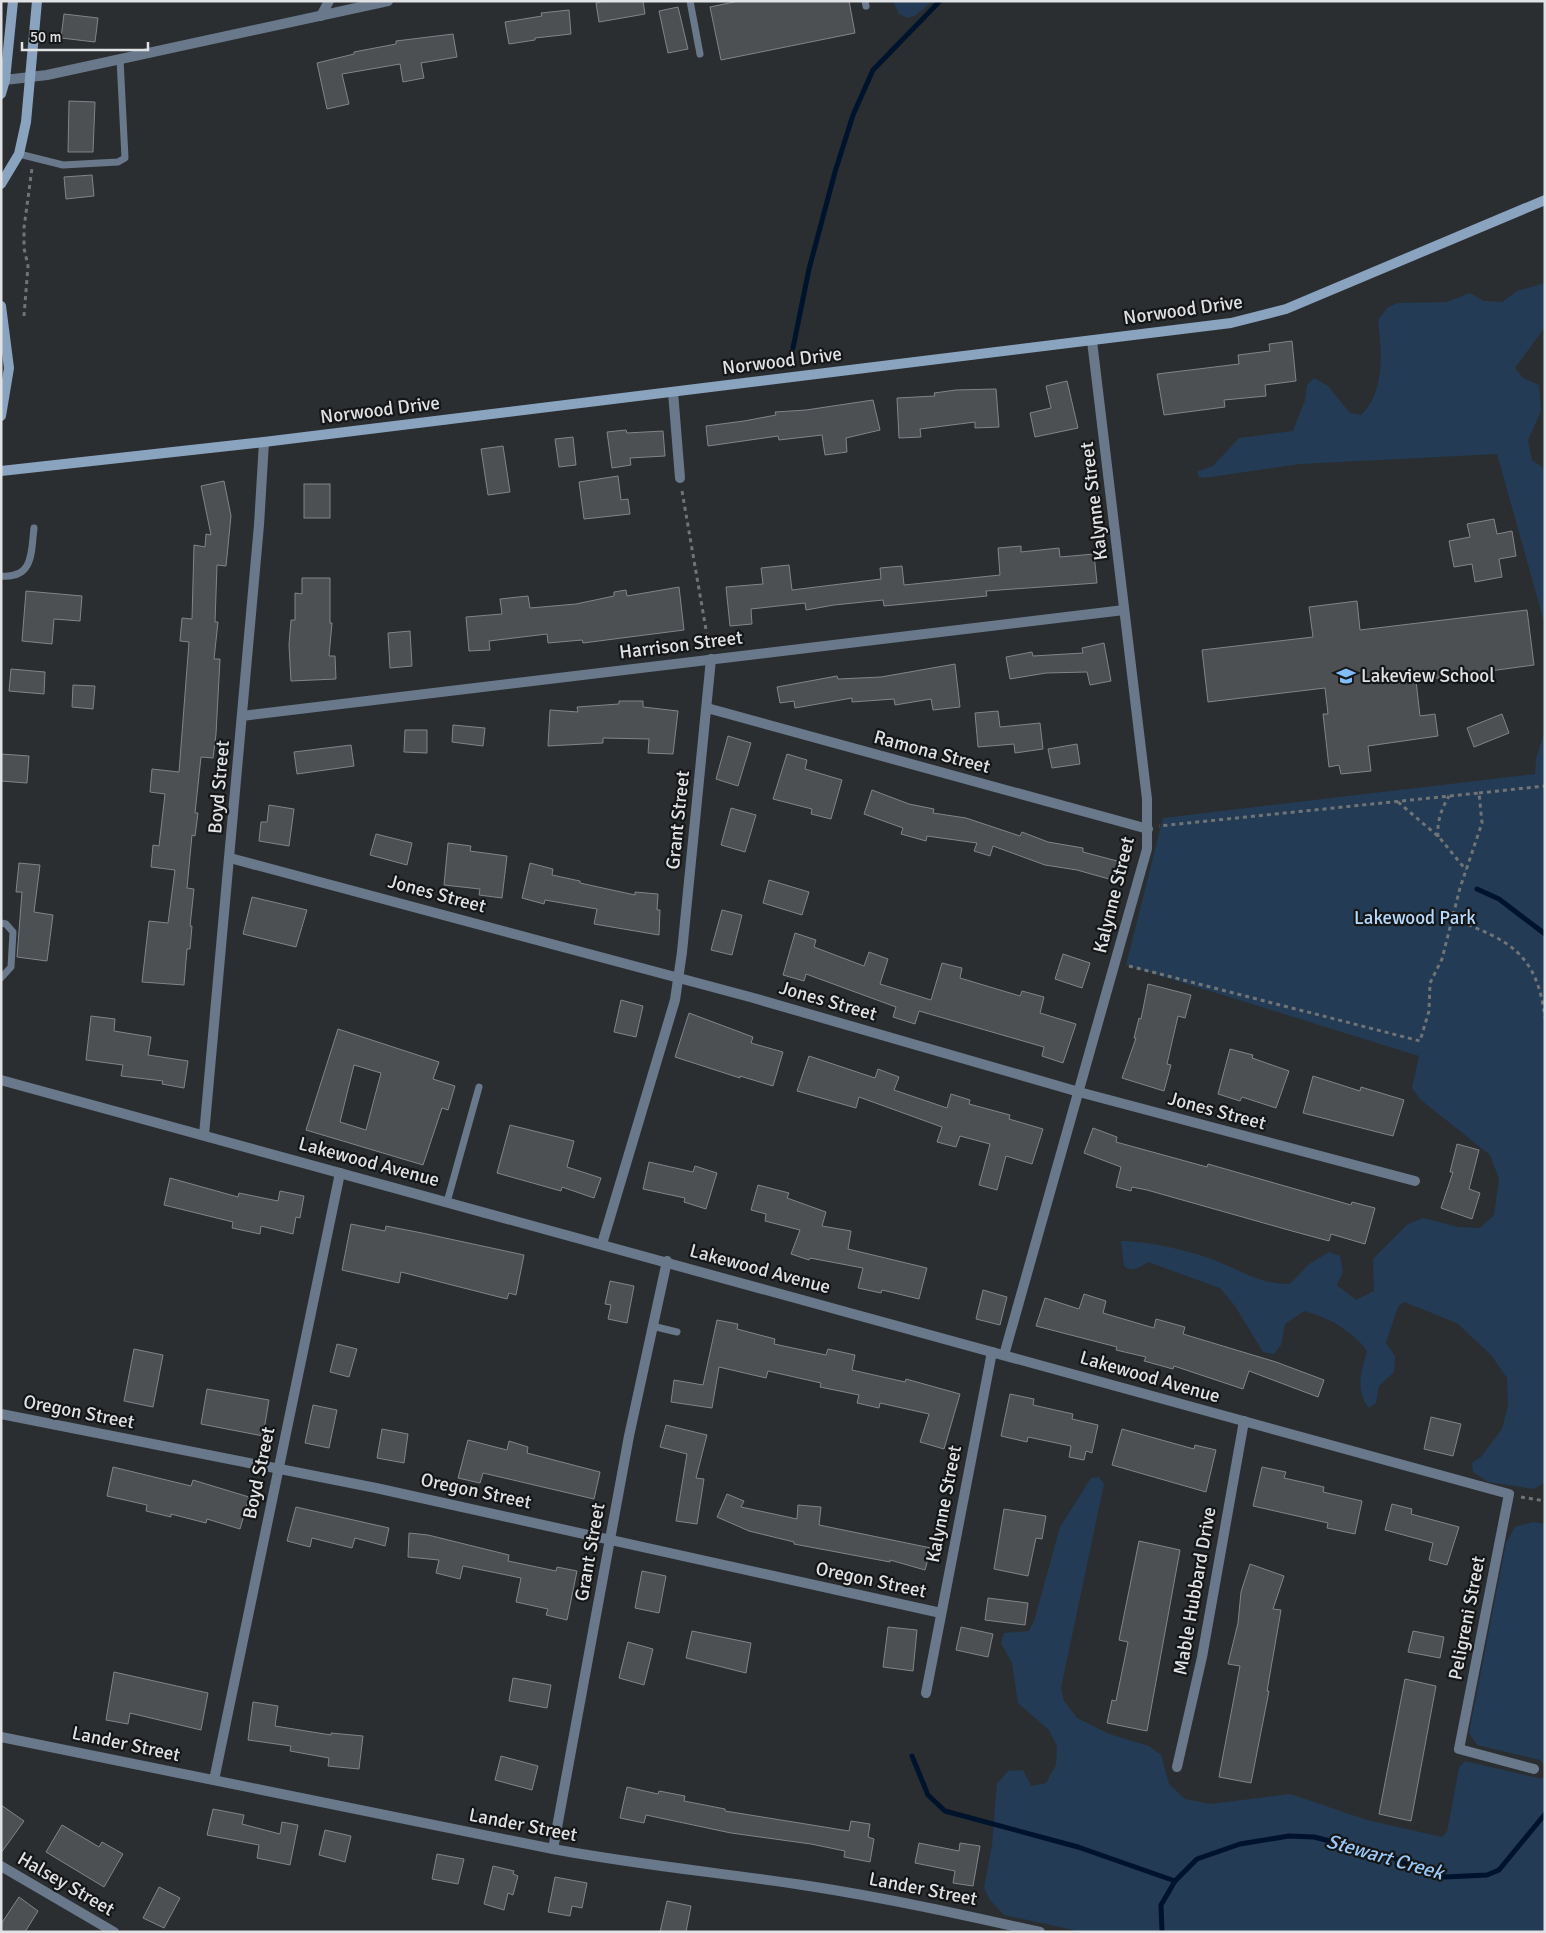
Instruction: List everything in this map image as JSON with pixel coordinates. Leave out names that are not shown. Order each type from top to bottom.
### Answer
[{"type":"street","points":[[1,94],[13,1]]},
{"type":"street","points":[[1,184],[19,154],[26,122],[37,1]]},
{"type":"street","points":[[321,16],[329,1]]},
{"type":"street","points":[[3,83],[388,1]]},
{"type":"street","name":"Norwood Drive","points":[[1,471],[264,442],[1231,323],[1268,315],[1545,200]]},
{"type":"street","points":[[1,306],[9,368],[1,416]]},
{"type":"street","name":"Kalynne Street","points":[[1004,1355],[1147,849],[1147,799],[1092,341]]},
{"type":"street","points":[[672,392],[680,478]]},
{"type":"street","name":"Boyd Street","points":[[204,1135],[230,858],[264,442]]},
{"type":"street","name":"Harrison Street","points":[[242,716],[1124,610]]},
{"type":"street","name":"Grant Street","points":[[602,1244],[675,1000],[679,978],[712,659]]},
{"type":"street","name":"Ramona Street","points":[[706,708],[1148,828]]},
{"type":"street","name":"Jones Street","points":[[230,858],[679,978],[1079,1092],[1415,1181]]},
{"type":"street","name":"Lakewood Avenue","points":[[1,1080],[1509,1494]]},
{"type":"street","name":"Boyd Street","points":[[214,1780],[220,1760],[277,1469],[340,1173]]},
{"type":"street","name":"Grant Street","points":[[553,1850],[610,1539],[666,1262]]},
{"type":"street","name":"Kalynne Street","points":[[926,1693],[992,1352]]},
{"type":"street","name":"Oregon Street","points":[[1,1414],[376,1488],[941,1612]]},
{"type":"street","name":"Mable Hubbard Drive","points":[[1177,1767],[1202,1657],[1244,1421]]},
{"type":"street","name":"Peligreni Street","points":[[1509,1494],[1459,1749],[1534,1768]]},
{"type":"street","name":"Lander Street","points":[[1,1737],[553,1850],[632,1864],[809,1886],[917,1905],[1040,1932]]},
{"type":"street","name":"Halsey Street","points":[[1,1866],[114,1932]]},
{"type":"lane","points":[[690,1],[700,54]]},
{"type":"lane","points":[[19,154],[63,164],[118,162],[124,158],[120,59]]},
{"type":"lane","points":[[1,576],[11,577],[22,573],[28,566],[34,528]]},
{"type":"lane","points":[[1,923],[6,924],[13,932],[11,967],[1,978]]},
{"type":"lane","points":[[447,1202],[479,1087]]},
{"type":"lane","points":[[652,1326],[678,1332]]},
{"type":"path","points":[[24,316],[28,266],[24,248],[24,228],[32,168]]},
{"type":"path","points":[[680,478],[712,659]]},
{"type":"path","points":[[1148,828],[1545,786]]},
{"type":"path","points":[[1129,966],[1420,1041],[1429,1011],[1430,983],[1442,959],[1466,871],[1482,823],[1479,793]]},
{"type":"path","points":[[1438,837],[1437,827],[1441,810],[1449,796]]},
{"type":"path","points":[[1397,802],[1438,837],[1466,871]]},
{"type":"path","points":[[1452,919],[1485,931],[1516,949],[1528,963],[1536,980],[1542,998],[1545,1018]]},
{"type":"path","points":[[1509,1494],[1545,1501]]},
{"type":"green space","points":[[893,1],[933,1],[916,15],[908,18],[899,14]]},
{"type":"green space","points":[[1545,283],[1545,327],[1515,368],[1523,378],[1539,385],[1541,411],[1528,440],[1532,460],[1545,469],[1545,625],[1497,454],[1300,464],[1204,478],[1198,476],[1198,471],[1213,466],[1239,438],[1293,431],[1305,400],[1307,385],[1314,378],[1328,386],[1350,413],[1361,415],[1369,406],[1378,383],[1381,358],[1378,320],[1388,307],[1398,303],[1447,302],[1470,293],[1484,301],[1502,302],[1517,291]]},
{"type":"green space","name":"Lakewood Park","points":[[1545,730],[1545,1482],[1534,1489],[1488,1482],[1473,1472],[1472,1463],[1481,1457],[1502,1429],[1508,1405],[1507,1378],[1491,1355],[1457,1323],[1404,1302],[1398,1307],[1386,1343],[1395,1356],[1394,1372],[1379,1386],[1376,1403],[1369,1408],[1362,1395],[1360,1381],[1367,1351],[1347,1331],[1331,1321],[1304,1311],[1285,1324],[1281,1345],[1274,1354],[1263,1352],[1235,1306],[1220,1288],[1148,1262],[1136,1268],[1127,1268],[1124,1266],[1121,1241],[1154,1244],[1189,1252],[1209,1258],[1258,1279],[1290,1284],[1309,1264],[1329,1252],[1340,1256],[1343,1272],[1337,1285],[1356,1300],[1374,1291],[1373,1259],[1408,1224],[1423,1218],[1458,1227],[1480,1228],[1494,1215],[1499,1179],[1490,1155],[1421,1100],[1412,1088],[1419,1056],[1126,965],[1163,818],[1535,774],[1536,759]]},
{"type":"green space","points":[[1099,1477],[1104,1484],[1061,1688],[1064,1701],[1077,1718],[1109,1734],[1149,1746],[1161,1755],[1169,1784],[1185,1799],[1210,1804],[1290,1794],[1367,1820],[1442,1837],[1447,1832],[1459,1768],[1465,1761],[1542,1779],[1545,1775],[1545,1932],[1083,1932],[1004,1915],[990,1900],[984,1888],[992,1845],[997,1784],[1008,1771],[1023,1770],[1031,1786],[1046,1783],[1056,1765],[1057,1746],[1049,1730],[1018,1703],[1012,1663],[1001,1643],[1004,1633],[1029,1631],[1034,1621],[1060,1527],[1091,1478]]},
{"type":"green space","points":[[1533,1522],[1545,1524],[1545,1766],[1540,1760],[1477,1745],[1469,1733],[1506,1543],[1515,1527]]},
{"type":"building","points":[[604,1],[643,1],[645,14],[599,22],[596,3]]},
{"type":"building","points":[[739,1],[849,1],[855,33],[721,60],[710,7]]},
{"type":"building","points":[[678,7],[688,49],[668,53],[659,11]]},
{"type":"building","points":[[569,10],[571,34],[535,38],[535,40],[509,44],[505,22],[542,16],[541,13]]},
{"type":"building","points":[[64,14],[98,18],[95,42],[61,38]]},
{"type":"building","points":[[453,34],[457,57],[421,63],[424,78],[403,82],[400,64],[342,74],[349,104],[327,109],[317,63],[354,54],[354,52],[396,44],[396,41]]},
{"type":"building","points":[[69,101],[95,102],[93,152],[68,152]]},
{"type":"building","points":[[92,175],[94,196],[66,199],[64,177]]},
{"type":"building","points":[[1292,341],[1296,381],[1265,385],[1266,396],[1224,400],[1225,407],[1164,415],[1157,374],[1239,364],[1238,355],[1270,351],[1269,344]]},
{"type":"building","points":[[1067,381],[1078,428],[1035,437],[1030,413],[1051,408],[1046,386]]},
{"type":"building","points":[[996,389],[999,427],[975,428],[975,422],[920,429],[921,437],[899,438],[897,398],[935,396],[934,393],[956,390]]},
{"type":"building","points":[[873,400],[880,430],[846,438],[847,452],[825,455],[822,435],[779,440],[778,436],[708,446],[706,426],[776,415],[775,412],[806,410]]},
{"type":"building","points":[[626,430],[627,433],[663,431],[665,456],[630,458],[631,465],[612,468],[607,432]]},
{"type":"building","points":[[573,437],[576,465],[559,467],[555,439]]},
{"type":"building","points":[[503,446],[510,492],[488,495],[481,449]]},
{"type":"building","points":[[618,476],[621,500],[628,499],[630,514],[584,519],[579,482]]},
{"type":"building","points":[[224,481],[231,516],[226,566],[217,565],[215,622],[218,622],[214,659],[220,659],[216,734],[213,758],[201,757],[195,813],[198,813],[195,836],[192,835],[187,888],[194,889],[190,926],[192,926],[190,949],[187,949],[184,985],[142,982],[149,921],[168,923],[175,870],[151,867],[153,845],[159,846],[165,794],[150,792],[152,769],[179,772],[189,642],[180,641],[182,618],[192,619],[194,545],[205,547],[206,534],[211,535],[201,486]]},
{"type":"building","points":[[304,484],[330,484],[330,518],[304,518]]},
{"type":"building","points":[[1494,519],[1497,534],[1512,531],[1516,556],[1499,559],[1502,577],[1475,582],[1472,564],[1454,567],[1449,541],[1470,537],[1467,524]]},
{"type":"building","points":[[1021,546],[1021,552],[1059,548],[1060,557],[1094,554],[1097,583],[986,591],[987,596],[884,606],[883,600],[806,610],[805,603],[751,609],[752,624],[730,626],[726,587],[763,584],[761,568],[789,565],[792,590],[881,579],[880,568],[902,566],[904,585],[1000,575],[998,548]]},
{"type":"building","points":[[302,578],[330,578],[330,623],[332,623],[329,656],[335,656],[336,679],[291,681],[289,645],[291,620],[295,620],[295,593],[302,594]]},
{"type":"building","points":[[679,587],[684,630],[583,643],[582,640],[548,643],[547,634],[489,641],[490,650],[469,651],[466,617],[502,614],[500,599],[528,596],[530,608],[576,604],[614,596],[614,592],[626,590],[627,596]]},
{"type":"building","points":[[26,591],[82,596],[80,621],[54,619],[52,644],[22,641]]},
{"type":"building","points":[[1357,601],[1360,630],[1527,610],[1534,665],[1416,681],[1420,716],[1435,714],[1438,736],[1368,746],[1371,771],[1341,774],[1339,765],[1329,767],[1323,714],[1328,714],[1325,688],[1208,702],[1202,650],[1313,637],[1309,607]]},
{"type":"building","points":[[410,631],[412,666],[390,668],[388,633]]},
{"type":"building","points":[[1104,643],[1111,681],[1090,685],[1087,672],[1046,673],[1010,679],[1006,657],[1032,652],[1033,656],[1083,653],[1082,648]]},
{"type":"building","points":[[955,664],[960,707],[933,710],[931,699],[895,705],[894,699],[852,702],[852,698],[795,708],[794,701],[780,703],[777,687],[837,676],[838,679],[881,677]]},
{"type":"building","points":[[11,669],[45,672],[44,694],[9,691]]},
{"type":"building","points":[[73,685],[95,686],[93,709],[72,707]]},
{"type":"building","points":[[619,701],[643,701],[643,707],[678,711],[673,754],[648,753],[649,739],[603,738],[603,743],[548,746],[550,710],[578,712],[577,707],[619,704]]},
{"type":"building","points":[[998,711],[1000,727],[1040,723],[1043,749],[1015,753],[1014,744],[978,747],[975,713]]},
{"type":"building","points":[[1502,714],[1509,733],[1474,747],[1467,728]]},
{"type":"building","points":[[453,725],[485,728],[483,746],[452,742]]},
{"type":"building","points":[[405,730],[427,730],[427,753],[404,752]]},
{"type":"building","points":[[728,736],[751,743],[738,786],[716,779]]},
{"type":"building","points":[[1077,744],[1080,764],[1052,768],[1048,749]]},
{"type":"building","points":[[351,745],[354,766],[297,774],[294,752]]},
{"type":"building","points":[[1,754],[29,756],[27,783],[1,781]]},
{"type":"building","points":[[787,754],[807,760],[805,769],[842,780],[831,819],[811,814],[812,809],[773,799]]},
{"type":"building","points":[[872,790],[909,804],[934,809],[933,813],[966,818],[1020,836],[1022,832],[1048,842],[1083,848],[1083,852],[1121,862],[1116,881],[1077,870],[1045,865],[993,846],[990,856],[974,851],[977,843],[927,836],[926,841],[901,834],[903,828],[864,814]]},
{"type":"building","points":[[269,805],[294,809],[289,846],[259,841],[261,822],[267,822]]},
{"type":"building","points":[[731,808],[756,815],[745,852],[721,845]]},
{"type":"building","points":[[376,834],[412,843],[407,865],[370,855]]},
{"type":"building","points":[[448,843],[471,846],[470,851],[507,856],[502,898],[479,895],[480,889],[444,885]]},
{"type":"building","points":[[19,863],[40,865],[34,912],[53,915],[47,961],[17,957],[22,892],[16,892]]},
{"type":"building","points":[[530,863],[553,869],[552,875],[580,881],[580,883],[635,895],[635,892],[658,894],[657,910],[660,910],[659,935],[594,924],[597,909],[545,900],[544,904],[522,898]]},
{"type":"building","points":[[769,880],[809,892],[802,915],[763,903]]},
{"type":"building","points":[[252,897],[307,910],[296,947],[243,934]]},
{"type":"building","points":[[722,910],[742,915],[732,955],[711,950]]},
{"type":"building","points":[[795,933],[816,940],[814,947],[864,966],[869,952],[888,959],[880,984],[931,1000],[942,963],[962,968],[960,978],[1020,996],[1022,991],[1044,997],[1040,1013],[1076,1024],[1063,1063],[1042,1056],[1044,1047],[919,1011],[915,1024],[893,1017],[896,1007],[806,974],[804,981],[783,975]]},
{"type":"building","points":[[1063,954],[1090,963],[1082,988],[1055,979]]},
{"type":"building","points":[[1148,984],[1191,995],[1185,1018],[1178,1016],[1167,1064],[1171,1065],[1164,1091],[1122,1078],[1136,1038],[1134,1038],[1139,1018],[1141,1019]]},
{"type":"building","points":[[621,1000],[643,1006],[636,1037],[614,1032]]},
{"type":"building","points":[[689,1013],[753,1037],[751,1043],[783,1052],[773,1086],[740,1076],[740,1078],[675,1057]]},
{"type":"building","points":[[91,1016],[115,1019],[114,1031],[151,1037],[148,1055],[188,1061],[184,1088],[162,1084],[163,1081],[121,1076],[123,1065],[86,1060]]},
{"type":"building","points":[[338,1029],[439,1062],[433,1079],[455,1086],[448,1110],[442,1108],[423,1165],[306,1130]],"holes":[[[354,1065],[381,1073],[366,1130],[340,1122]]]},
{"type":"building","points":[[1230,1049],[1253,1055],[1252,1058],[1289,1071],[1276,1108],[1242,1097],[1240,1101],[1218,1094]]},
{"type":"building","points":[[809,1056],[875,1078],[878,1069],[899,1077],[894,1090],[947,1108],[951,1094],[970,1100],[969,1104],[1010,1115],[1009,1119],[1043,1129],[1032,1164],[1006,1156],[997,1190],[979,1185],[990,1144],[960,1136],[956,1147],[937,1142],[942,1127],[859,1097],[856,1108],[797,1091]]},
{"type":"building","points":[[1313,1076],[1360,1091],[1361,1087],[1404,1100],[1393,1136],[1303,1113]]},
{"type":"building","points":[[510,1125],[574,1141],[567,1167],[601,1178],[594,1198],[562,1187],[561,1191],[497,1173]]},
{"type":"building","points":[[1093,1128],[1117,1137],[1116,1142],[1207,1167],[1208,1164],[1351,1205],[1352,1202],[1375,1208],[1365,1244],[1331,1234],[1329,1241],[1147,1190],[1132,1187],[1131,1191],[1116,1187],[1121,1167],[1084,1153]]},
{"type":"building","points":[[1457,1144],[1479,1150],[1469,1189],[1480,1193],[1472,1219],[1441,1208],[1453,1172],[1450,1172]]},
{"type":"building","points":[[649,1162],[693,1172],[695,1166],[717,1173],[706,1209],[684,1202],[685,1198],[643,1189]]},
{"type":"building","points":[[170,1178],[238,1197],[239,1193],[278,1201],[280,1191],[304,1196],[300,1218],[296,1217],[293,1234],[261,1226],[260,1234],[232,1228],[233,1222],[164,1205]]},
{"type":"building","points":[[758,1185],[789,1193],[787,1198],[826,1212],[822,1226],[851,1231],[848,1249],[927,1268],[919,1299],[882,1290],[881,1293],[858,1288],[863,1268],[810,1258],[809,1260],[791,1254],[800,1230],[765,1221],[766,1214],[751,1210]]},
{"type":"building","points":[[351,1224],[385,1231],[386,1226],[524,1255],[516,1295],[509,1293],[507,1299],[401,1272],[399,1283],[342,1270]]},
{"type":"building","points":[[610,1281],[634,1286],[627,1323],[608,1319],[611,1305],[605,1304]]},
{"type":"building","points":[[983,1290],[1007,1297],[1000,1325],[976,1319]]},
{"type":"building","points":[[1084,1294],[1106,1301],[1103,1313],[1154,1328],[1156,1319],[1185,1327],[1183,1334],[1276,1362],[1324,1380],[1318,1397],[1249,1371],[1243,1389],[1174,1366],[1173,1369],[1144,1361],[1146,1357],[1116,1350],[1117,1347],[1036,1326],[1045,1298],[1079,1309]]},
{"type":"building","points":[[717,1320],[738,1324],[737,1329],[775,1339],[774,1344],[826,1355],[828,1349],[855,1355],[852,1370],[905,1382],[906,1379],[960,1394],[944,1449],[920,1442],[929,1414],[880,1403],[879,1408],[857,1403],[859,1395],[820,1387],[821,1383],[768,1371],[766,1378],[719,1367],[712,1408],[671,1402],[674,1380],[703,1385]]},
{"type":"building","points":[[337,1344],[357,1349],[349,1377],[330,1372]]},
{"type":"building","points":[[134,1349],[163,1355],[153,1407],[124,1401]]},
{"type":"building","points":[[207,1389],[269,1400],[263,1436],[201,1424]]},
{"type":"building","points":[[1010,1394],[1034,1399],[1033,1405],[1073,1414],[1072,1419],[1098,1425],[1092,1453],[1086,1451],[1084,1460],[1069,1457],[1071,1446],[1028,1437],[1027,1442],[1001,1436]]},
{"type":"building","points":[[313,1405],[337,1410],[329,1448],[305,1443]]},
{"type":"building","points":[[1431,1417],[1461,1424],[1453,1456],[1424,1449]]},
{"type":"building","points":[[666,1425],[707,1435],[696,1478],[704,1479],[697,1524],[676,1521],[687,1454],[660,1447]]},
{"type":"building","points":[[382,1429],[408,1434],[404,1463],[377,1458]]},
{"type":"building","points":[[1122,1429],[1194,1449],[1195,1445],[1216,1450],[1206,1492],[1112,1465]]},
{"type":"building","points":[[468,1440],[507,1450],[509,1441],[528,1447],[527,1453],[600,1472],[594,1499],[483,1473],[480,1483],[458,1478]]},
{"type":"building","points":[[113,1467],[191,1486],[193,1480],[249,1497],[240,1529],[207,1519],[206,1523],[171,1514],[171,1517],[146,1511],[147,1505],[107,1496]]},
{"type":"building","points":[[1262,1467],[1286,1472],[1284,1478],[1324,1487],[1323,1492],[1362,1501],[1355,1534],[1327,1528],[1328,1523],[1253,1506]]},
{"type":"building","points":[[727,1494],[744,1501],[741,1507],[797,1519],[798,1505],[821,1507],[819,1525],[931,1548],[925,1570],[890,1560],[890,1562],[794,1544],[794,1542],[749,1531],[717,1517]]},
{"type":"building","points":[[1392,1504],[1412,1509],[1411,1514],[1459,1527],[1447,1565],[1429,1560],[1433,1543],[1385,1530]]},
{"type":"building","points":[[296,1507],[389,1528],[385,1546],[355,1538],[352,1548],[312,1538],[310,1547],[287,1541]]},
{"type":"building","points":[[1004,1509],[1046,1516],[1042,1539],[1036,1538],[1028,1576],[994,1569]]},
{"type":"building","points":[[409,1533],[428,1535],[509,1555],[508,1561],[556,1571],[557,1567],[577,1571],[567,1620],[546,1615],[548,1609],[516,1602],[521,1578],[463,1566],[460,1579],[436,1573],[439,1560],[408,1557]]},
{"type":"building","points":[[1139,1541],[1180,1550],[1147,1731],[1107,1723],[1112,1700],[1116,1701],[1128,1642],[1119,1640]]},
{"type":"building","points":[[1250,1564],[1284,1576],[1273,1609],[1281,1610],[1267,1691],[1269,1691],[1251,1783],[1219,1777],[1240,1666],[1228,1664],[1238,1623],[1241,1592]]},
{"type":"building","points":[[642,1571],[666,1576],[659,1613],[635,1608]]},
{"type":"building","points":[[988,1598],[1028,1603],[1025,1625],[985,1620]]},
{"type":"building","points":[[888,1627],[917,1630],[913,1671],[883,1667]]},
{"type":"building","points":[[961,1627],[993,1634],[988,1657],[956,1650]]},
{"type":"building","points":[[692,1631],[751,1643],[746,1673],[686,1658]]},
{"type":"building","points":[[1413,1631],[1444,1637],[1440,1658],[1408,1652]]},
{"type":"building","points":[[628,1642],[653,1649],[644,1685],[619,1678]]},
{"type":"building","points":[[114,1672],[208,1693],[201,1730],[130,1713],[128,1724],[106,1720]]},
{"type":"building","points":[[513,1678],[551,1685],[547,1708],[509,1701]]},
{"type":"building","points":[[1405,1679],[1436,1686],[1411,1821],[1379,1814]]},
{"type":"building","points":[[253,1702],[278,1706],[275,1726],[331,1735],[331,1733],[363,1736],[359,1769],[328,1766],[329,1758],[290,1751],[291,1746],[248,1740]]},
{"type":"building","points":[[501,1756],[538,1766],[532,1790],[495,1780]]},
{"type":"building","points":[[627,1787],[658,1794],[659,1791],[685,1796],[684,1801],[725,1809],[725,1811],[849,1831],[851,1821],[870,1824],[868,1837],[874,1839],[870,1862],[844,1857],[845,1851],[811,1844],[731,1833],[646,1815],[644,1823],[620,1818]]},
{"type":"building","points":[[1,1805],[24,1821],[1,1853]]},
{"type":"building","points":[[213,1809],[244,1815],[242,1824],[280,1834],[282,1822],[298,1825],[290,1865],[257,1858],[259,1845],[207,1835]]},
{"type":"building","points":[[62,1825],[99,1847],[102,1842],[123,1854],[104,1887],[46,1852]]},
{"type":"building","points":[[325,1830],[351,1836],[345,1862],[319,1855]]},
{"type":"building","points":[[919,1843],[959,1851],[960,1843],[980,1846],[973,1886],[953,1883],[955,1871],[915,1863]]},
{"type":"building","points":[[437,1854],[464,1859],[458,1884],[432,1879]]},
{"type":"building","points":[[493,1866],[514,1871],[513,1874],[518,1876],[513,1895],[508,1893],[504,1910],[484,1904]]},
{"type":"building","points":[[555,1877],[587,1883],[582,1908],[572,1906],[570,1916],[548,1912]]},
{"type":"building","points":[[159,1887],[180,1898],[164,1928],[143,1918]]},
{"type":"building","points":[[19,1897],[38,1911],[25,1932],[1,1932],[1,1924]]},
{"type":"building","points":[[667,1901],[691,1906],[686,1932],[660,1932]]},
{"type":"waterway","points":[[793,348],[809,269],[835,172],[853,115],[873,70],[940,1]]},
{"type":"waterway","points":[[1477,889],[1499,899],[1545,934]]},
{"type":"waterway","points":[[912,1756],[928,1795],[945,1811],[1078,1847],[1175,1881]]},
{"type":"waterway","name":"Stewart Creek","points":[[1162,1932],[1161,1905],[1175,1881],[1197,1859],[1240,1844],[1289,1836],[1314,1837],[1390,1856],[1411,1867],[1445,1877],[1487,1875],[1499,1870],[1545,1814]]},
{"type":"place","name":"Lakeview School","points":[[1346,676]]}]
